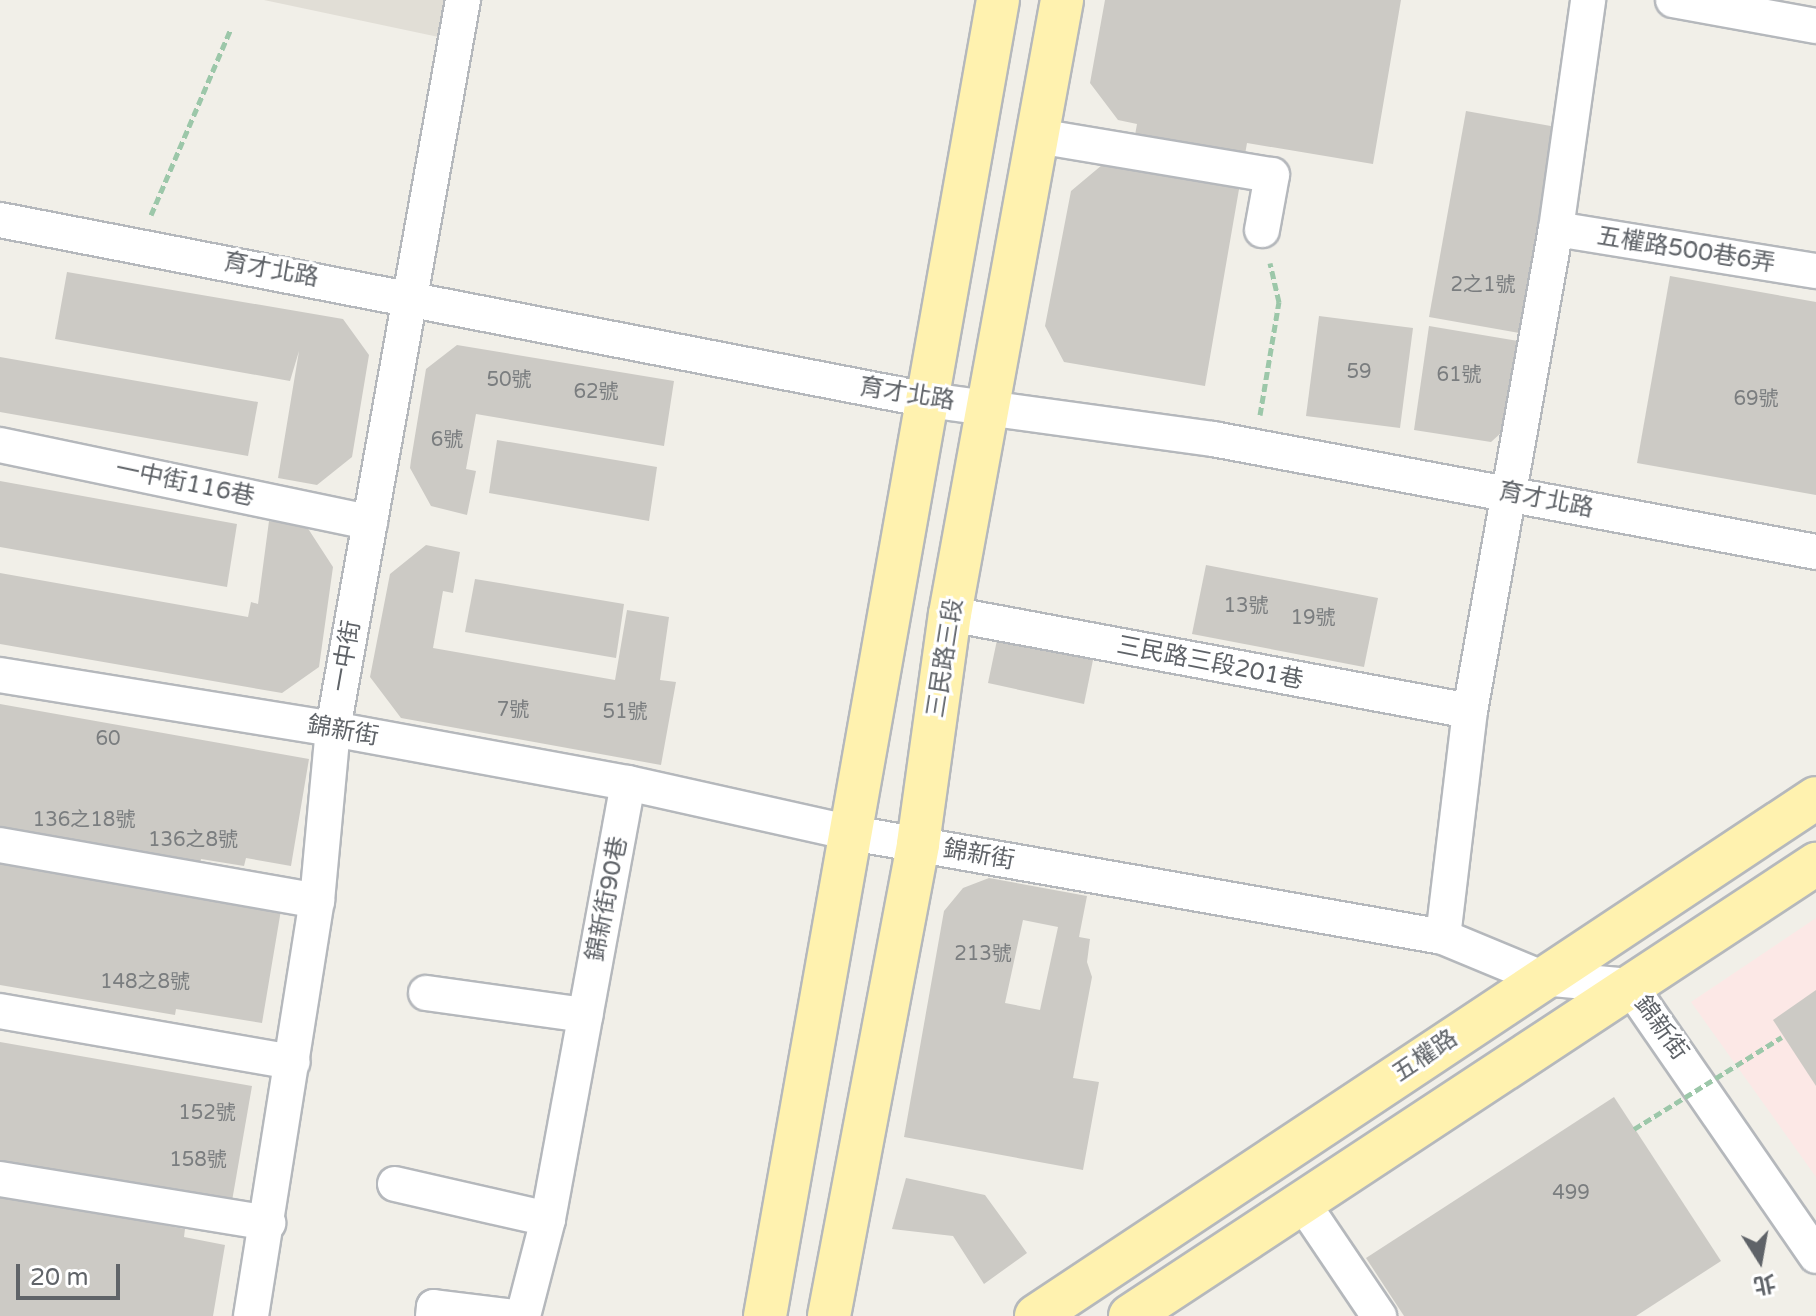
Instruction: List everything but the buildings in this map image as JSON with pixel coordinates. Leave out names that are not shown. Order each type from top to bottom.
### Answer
[{"type":"main road","points":[[765,1316],[998,0]]},
{"type":"main road","name":"三民路三段","points":[[840,1309],[918,844],[950,614],[991,407],[1062,0]]},
{"type":"main road","name":"五權路","points":[[1036,1316],[1816,798]]},
{"type":"main road","points":[[1130,1316],[1816,864]]},
{"type":"street","name":"一中街","points":[[251,1316],[317,901],[333,729],[413,297],[463,0]]},
{"type":"street","points":[[1443,937],[1470,711],[1556,229],[1588,0]]},
{"type":"street","points":[[1673,0],[1816,26]]},
{"type":"street","points":[[1038,136],[1272,175],[1262,230]]},
{"type":"street","name":"育才北路","points":[[0,220],[413,297],[928,400],[1213,439],[1816,552]]},
{"type":"street","name":"五權路500巷6弄","points":[[1556,229],[1816,271]]},
{"type":"street","name":"一中街116巷","points":[[0,445],[370,522]]},
{"type":"street","name":"三民路三段201巷","points":[[950,614],[1470,711]]},
{"type":"street","name":"錦新街","points":[[0,675],[333,729],[628,783],[852,833],[1443,937],[1542,978],[1630,986],[1816,1256]]},
{"type":"street","name":"錦新街90巷","points":[[523,1316],[548,1219],[628,783]]},
{"type":"street","points":[[0,845],[317,901]]},
{"type":"street","points":[[426,993],[585,1015]]},
{"type":"street","points":[[0,1011],[293,1062]]},
{"type":"street","points":[[0,1179],[268,1223]]},
{"type":"street","points":[[395,1184],[548,1219]]},
{"type":"street","points":[[1302,1202],[1379,1316]]},
{"type":"street","points":[[433,1316],[434,1307],[507,1316]]},
{"type":"path","points":[[138,246],[231,28]]},
{"type":"path","points":[[1259,419],[1279,302]]},
{"type":"path","points":[[1634,1129],[1782,1037]]},
{"type":"shaded area","points":[[264,0],[454,0],[448,39]]},
{"type":"shaded area","points":[[1816,918],[1816,1177],[1691,1002]]}]
